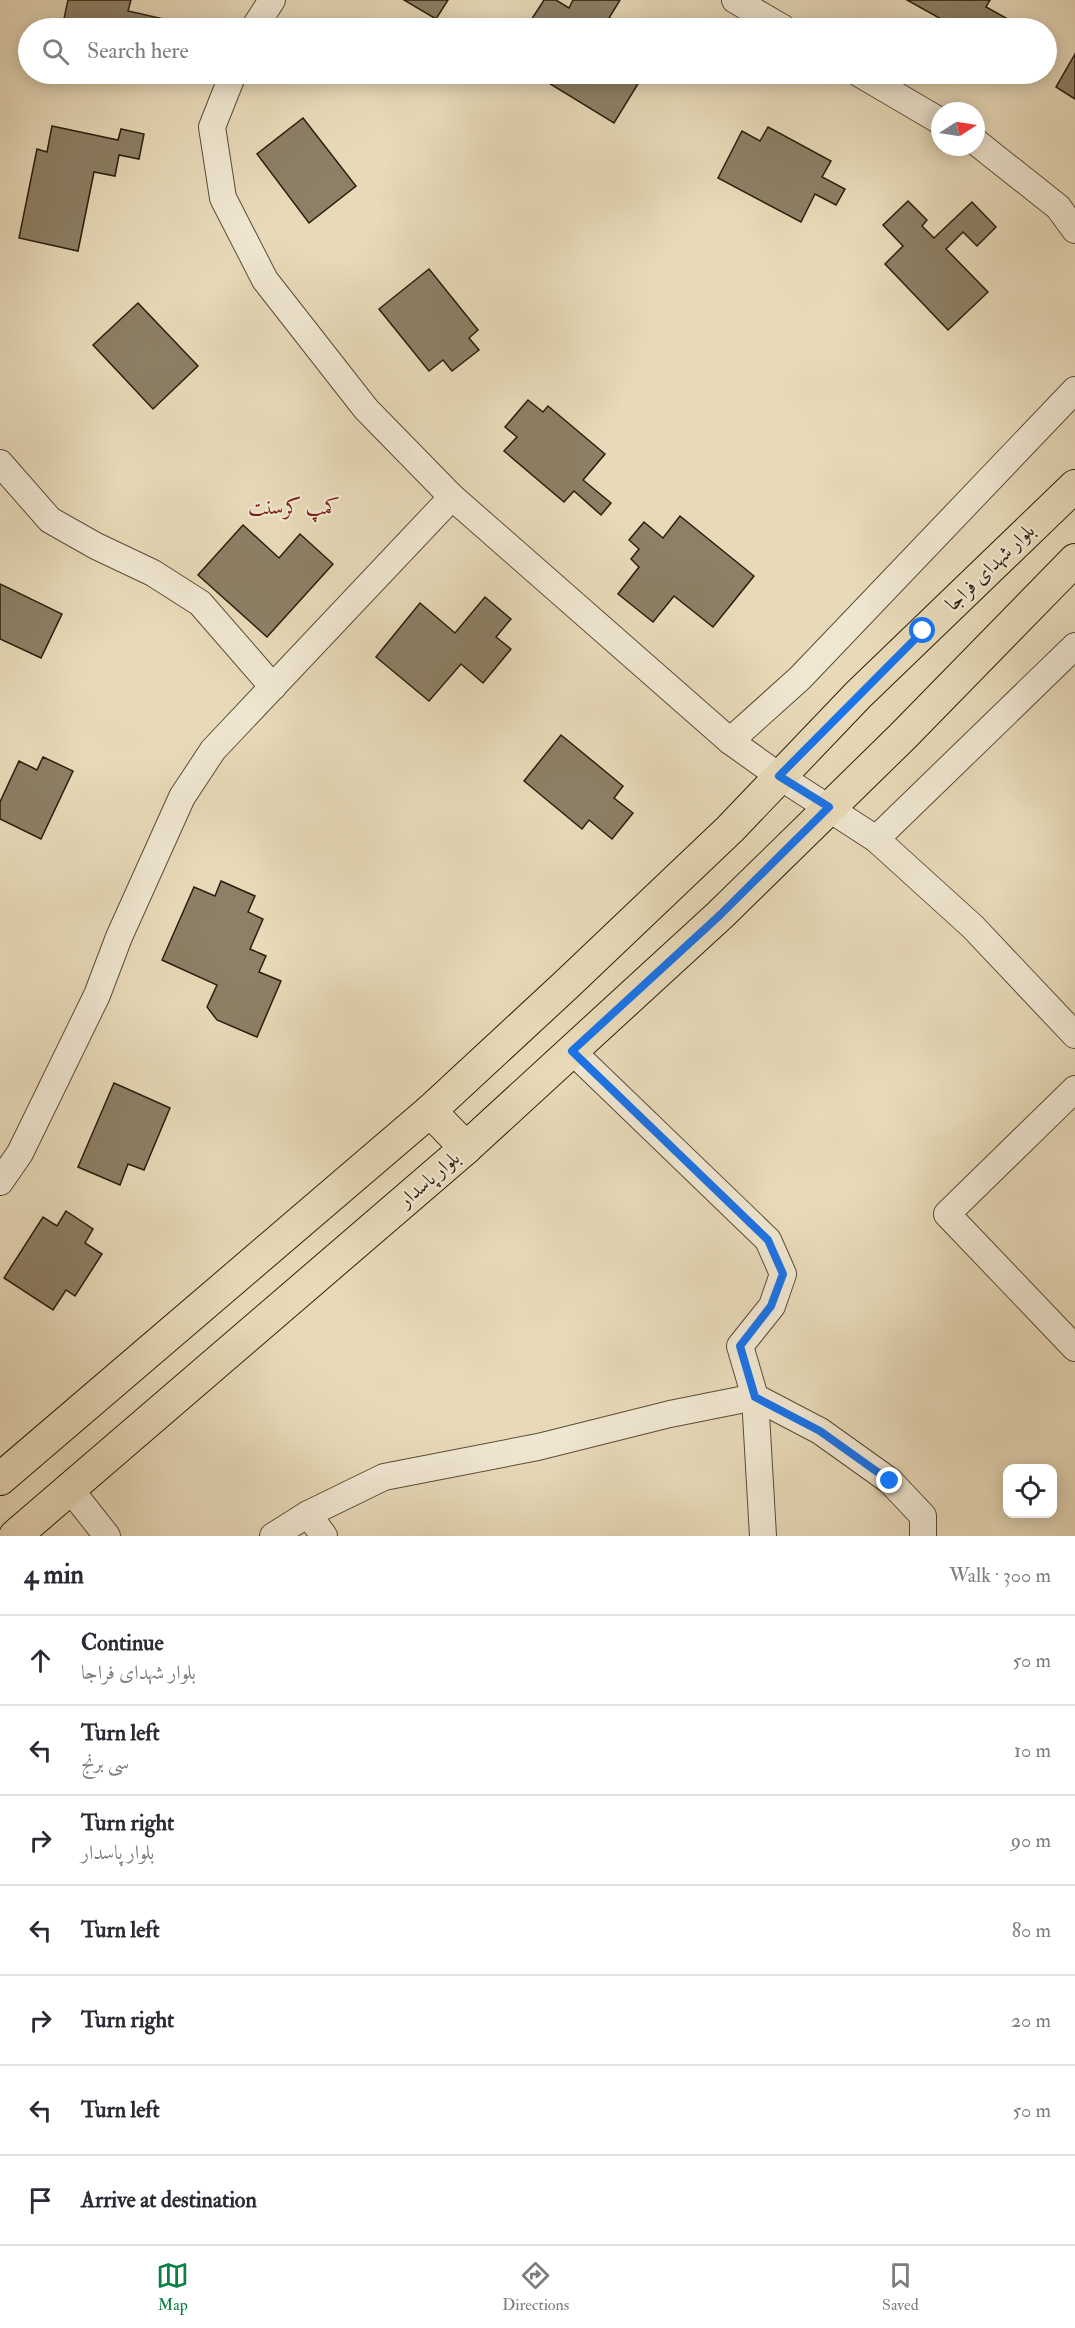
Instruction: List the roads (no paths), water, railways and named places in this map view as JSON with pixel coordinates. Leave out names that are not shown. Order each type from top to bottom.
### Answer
[{"type":"main road","name":"بلوار شهدای فراجا","points":[[779,776],[923,631],[1075,486]]},
{"type":"main road","points":[[829,807],[903,736],[1075,560]]},
{"type":"main road","points":[[0,1479],[429,1111],[730,829],[779,776]]},
{"type":"main road","name":"بلوار پاسدار","points":[[15,1536],[466,1148],[720,915],[829,807]]},
{"type":"main road","points":[[429,1111],[466,1148]]},
{"type":"street","points":[[260,18],[272,0]]},
{"type":"street","points":[[735,0],[766,18]]},
{"type":"street","points":[[229,84],[212,127],[223,198],[265,280],[366,409],[452,497],[730,741],[876,839],[973,927],[1075,1035]]},
{"type":"street","points":[[877,84],[931,116]]},
{"type":"street","points":[[985,149],[1058,207],[1075,230]]},
{"type":"street","points":[[730,741],[801,678],[1075,390]]},
{"type":"street","points":[[0,463],[20,483],[50,520],[96,546],[153,573],[200,603],[273,687]]},
{"type":"street","points":[[0,1182],[20,1153],[97,995],[119,937],[182,797],[213,750],[452,497]]},
{"type":"street","points":[[876,839],[1075,646]]},
{"type":"street","points":[[572,1051],[768,1240],[783,1274],[771,1306],[740,1346],[755,1397],[763,1536]]},
{"type":"street","points":[[1075,1089],[947,1214],[1075,1348]]},
{"type":"street","points":[[273,1536],[309,1514],[384,1477],[538,1447],[669,1414],[755,1397],[820,1431],[890,1481],[923,1516],[923,1536]]},
{"type":"street","points":[[70,1489],[107,1536]]},
{"type":"street","points":[[309,1514],[324,1536]]},
{"type":"district","name":"کمپ کرسنت","points":[[294,507]]}]
